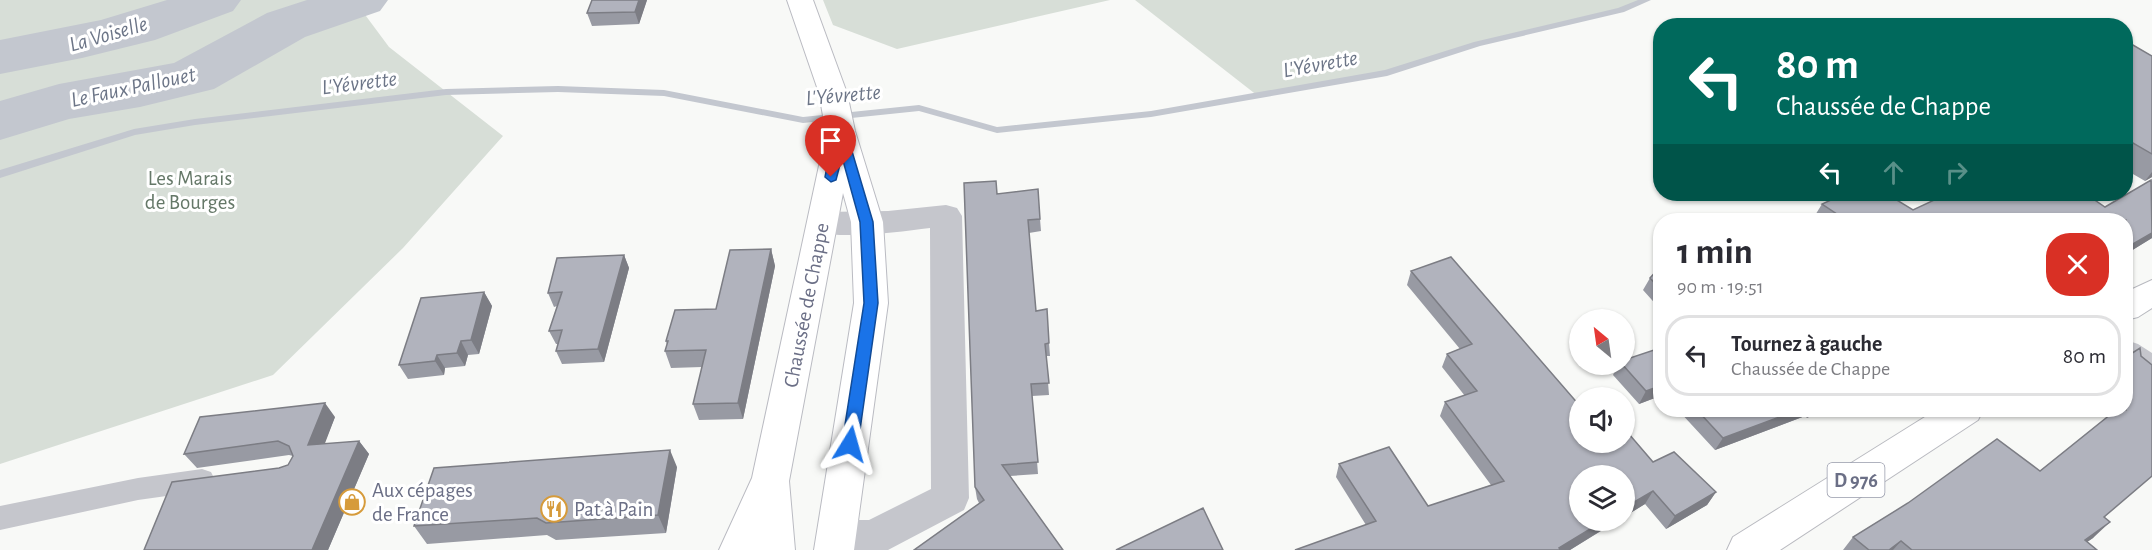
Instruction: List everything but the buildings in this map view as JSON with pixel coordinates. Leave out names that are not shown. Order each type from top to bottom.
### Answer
[{"type":"main road","name":"Chaussée de Chappe","points":[[800,0],[832,93],[840,131],[867,222],[871,303],[835,544]]},
{"type":"main road","name":"Chaussée de Chappe","points":[[739,550],[771,478],[840,131]]},
{"type":"main road","points":[[2133,304],[2152,292]]},
{"type":"main road","name":"D 976","points":[[1747,550],[1954,417]]},
{"type":"main road","name":"Chaussée de Chappe","points":[[771,478],[775,550]]},
{"type":"street","points":[[823,224],[946,216],[950,498],[873,538],[835,544]]},
{"type":"street","points":[[2133,358],[2152,370]]},
{"type":"lane","points":[[0,519],[138,489],[231,476]]},
{"type":"green space","name":"Les Marais de Bourges","points":[[0,0],[382,0],[363,12],[389,47],[503,136],[403,248],[273,375],[0,464]]},
{"type":"green space","points":[[823,0],[1110,0],[897,49],[833,25]]},
{"type":"green space","points":[[1135,0],[1646,0],[1621,10],[1477,44],[1387,73],[1258,96]]},
{"type":"waterway","name":"La Voiselle","points":[[0,57],[136,28],[189,11],[214,0]]},
{"type":"waterway","name":"Le Faux Pallouet","points":[[0,121],[59,102],[140,89],[193,77],[286,25],[361,0]]},
{"type":"waterway","name":"L'Yévrette","points":[[0,174],[134,132],[195,122],[446,92],[558,89],[664,93],[803,120],[919,108],[997,130],[1151,114],[1387,73],[1477,44],[1621,10],[1646,0]]},
{"type":"place","name":"Aux cépages de France","points":[[352,502]]},
{"type":"place","name":"Pat à Pain","points":[[554,509]]},
{"type":"route","points":[[831,177],[840,131],[867,222],[871,303],[850,444]]}]
